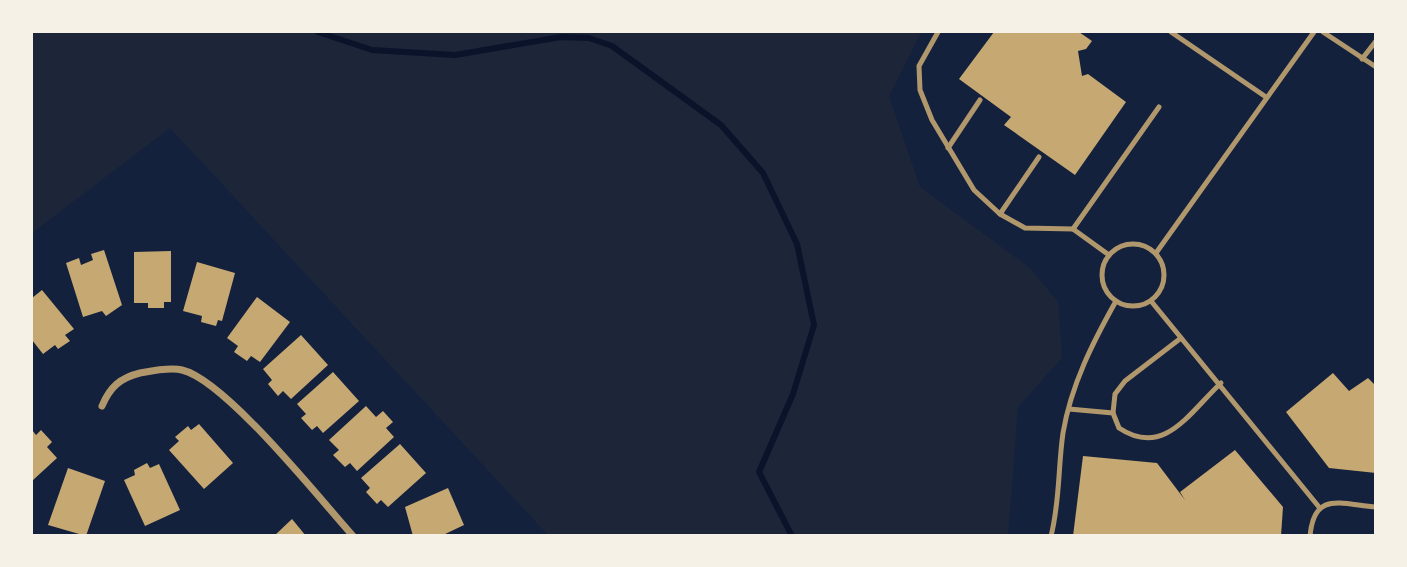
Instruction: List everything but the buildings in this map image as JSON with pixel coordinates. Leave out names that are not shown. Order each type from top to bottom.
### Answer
[{"type":"street","points":[[102,406],[107,394],[122,378],[180,369],[205,379],[240,411],[353,536]]},
{"type":"lane","points":[[938,32],[919,66],[920,90],[948,148],[974,190],[1000,214],[1025,228],[1073,229],[1109,255]]},
{"type":"lane","points":[[1171,32],[1266,97]]},
{"type":"lane","points":[[1156,253],[1314,32]]},
{"type":"lane","points":[[1323,32],[1376,67]]},
{"type":"lane","points":[[1362,59],[1376,41]]},
{"type":"lane","points":[[948,148],[980,100]]},
{"type":"lane","points":[[1073,229],[1159,107]]},
{"type":"lane","points":[[1000,214],[1039,157]]},
{"type":"lane","points":[[1138,243],[1156,253],[1162,262],[1164,283],[1151,301],[1134,306],[1116,301],[1108,294],[1102,274],[1109,255],[1127,244],[1138,243]]},
{"type":"lane","points":[[1051,536],[1059,496],[1064,429],[1069,409],[1086,358],[1116,301]]},
{"type":"lane","points":[[1151,301],[1221,383],[1319,507]]},
{"type":"lane","points":[[1181,338],[1125,381],[1115,394],[1113,413],[1119,428],[1146,441],[1164,437],[1221,383]]},
{"type":"lane","points":[[1069,409],[1113,413]]},
{"type":"lane","points":[[1310,536],[1312,515],[1319,507],[1328,503],[1376,507]]},
{"type":"shaded area","points":[[32,32],[921,32],[889,96],[920,187],[1030,268],[1058,302],[1062,358],[1018,407],[1008,535],[548,535],[170,128],[32,233]]},
{"type":"waterway","points":[[318,32],[372,50],[455,55],[561,37],[589,38],[612,46],[721,125],[763,173],[797,244],[814,325],[793,394],[759,472],[792,536]]}]
